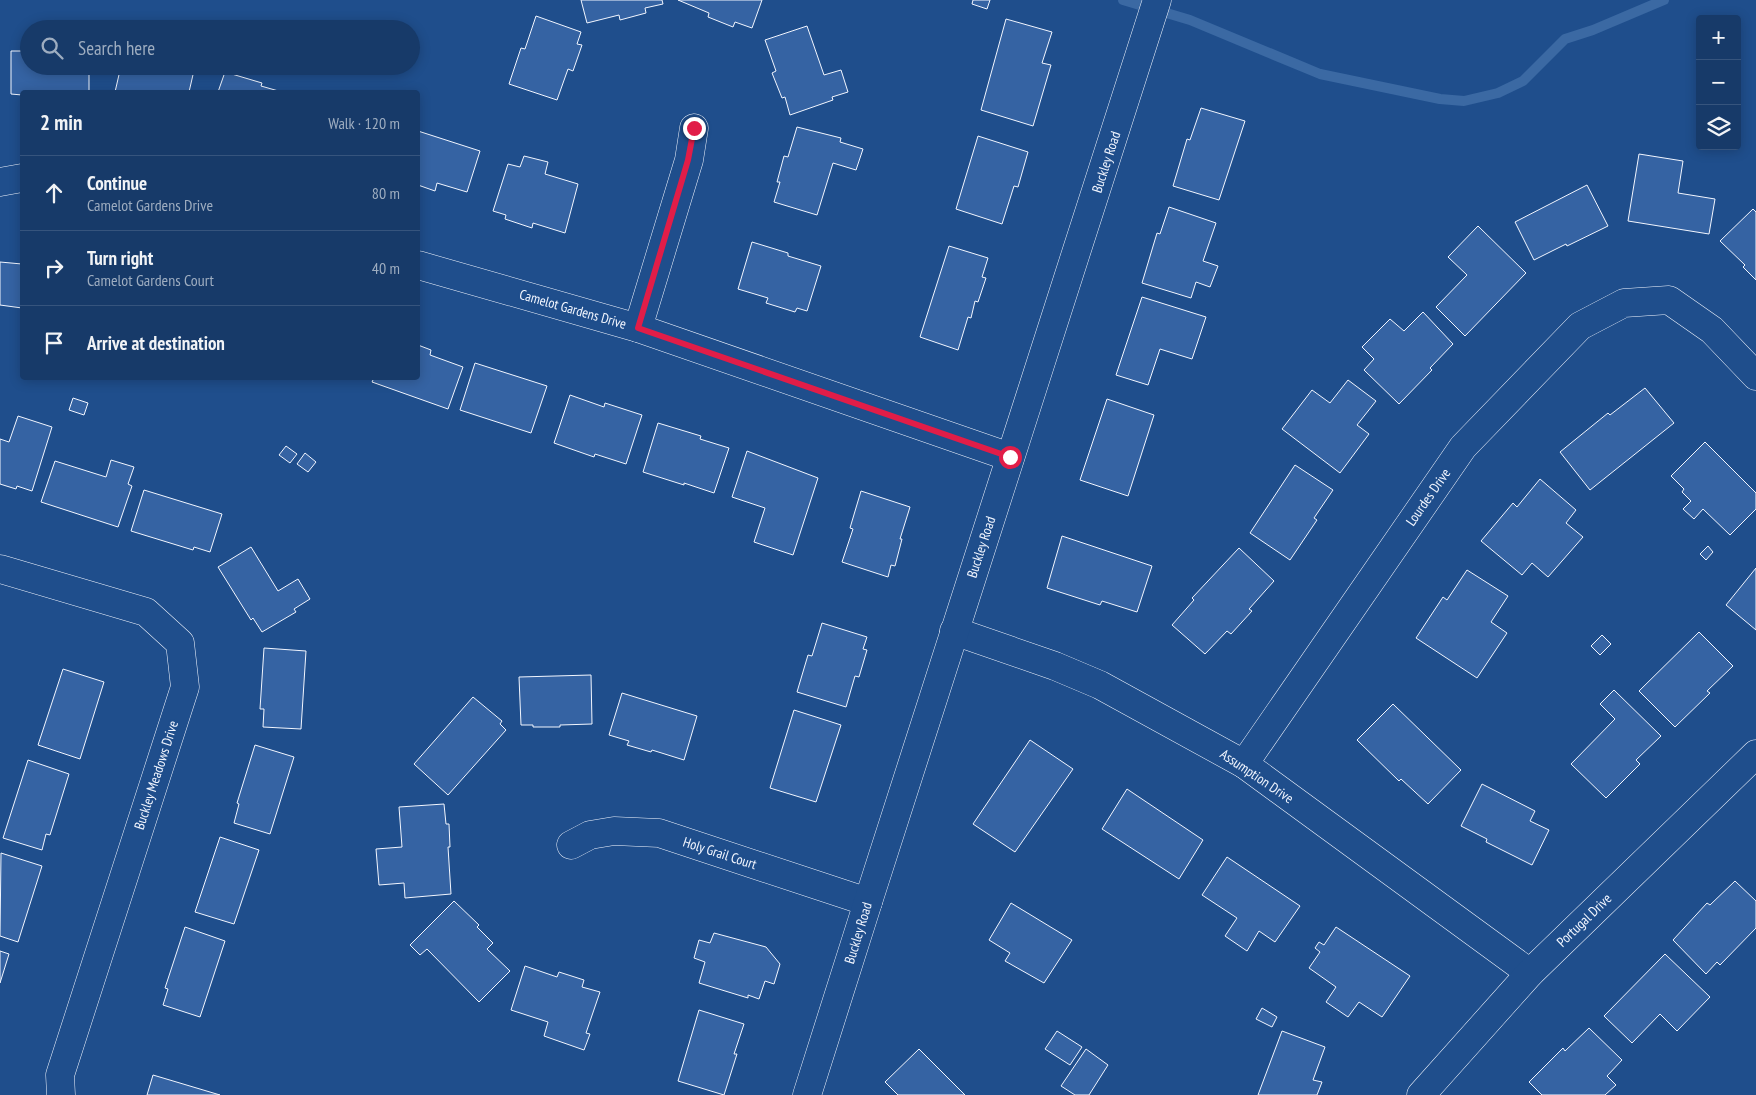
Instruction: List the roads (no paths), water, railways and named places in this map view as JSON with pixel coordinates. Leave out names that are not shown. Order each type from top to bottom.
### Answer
[{"type":"street","name":"Buckley Road","points":[[808,1095],[954,631],[1157,0]]},
{"type":"street","points":[[638,328],[688,160],[694,128]]},
{"type":"street","points":[[0,182],[20,178]]},
{"type":"street","name":"Camelot Gardens Drive","points":[[420,266],[638,328],[1010,457]]},
{"type":"street","name":"Lourdes Drive","points":[[1244,764],[1463,447],[1580,326],[1624,303],[1669,300],[1712,330],[1756,376]]},
{"type":"street","name":"Buckley Meadows Drive","points":[[0,569],[146,612],[180,643],[184,687],[60,1075],[61,1095]]},
{"type":"street","name":"Assumption Drive","points":[[954,631],[1055,666],[1100,685],[1244,764],[1530,973]]},
{"type":"street","name":"Portugal Drive","points":[[1421,1095],[1530,973],[1756,754]]},
{"type":"street","name":"Holy Grail Court","points":[[571,845],[590,835],[614,831],[659,833],[868,902]]},
{"type":"waterway","points":[[1123,0],[1190,20],[1320,74],[1440,99],[1464,101],[1498,93],[1523,81],[1565,39],[1593,30],[1664,0]]}]
